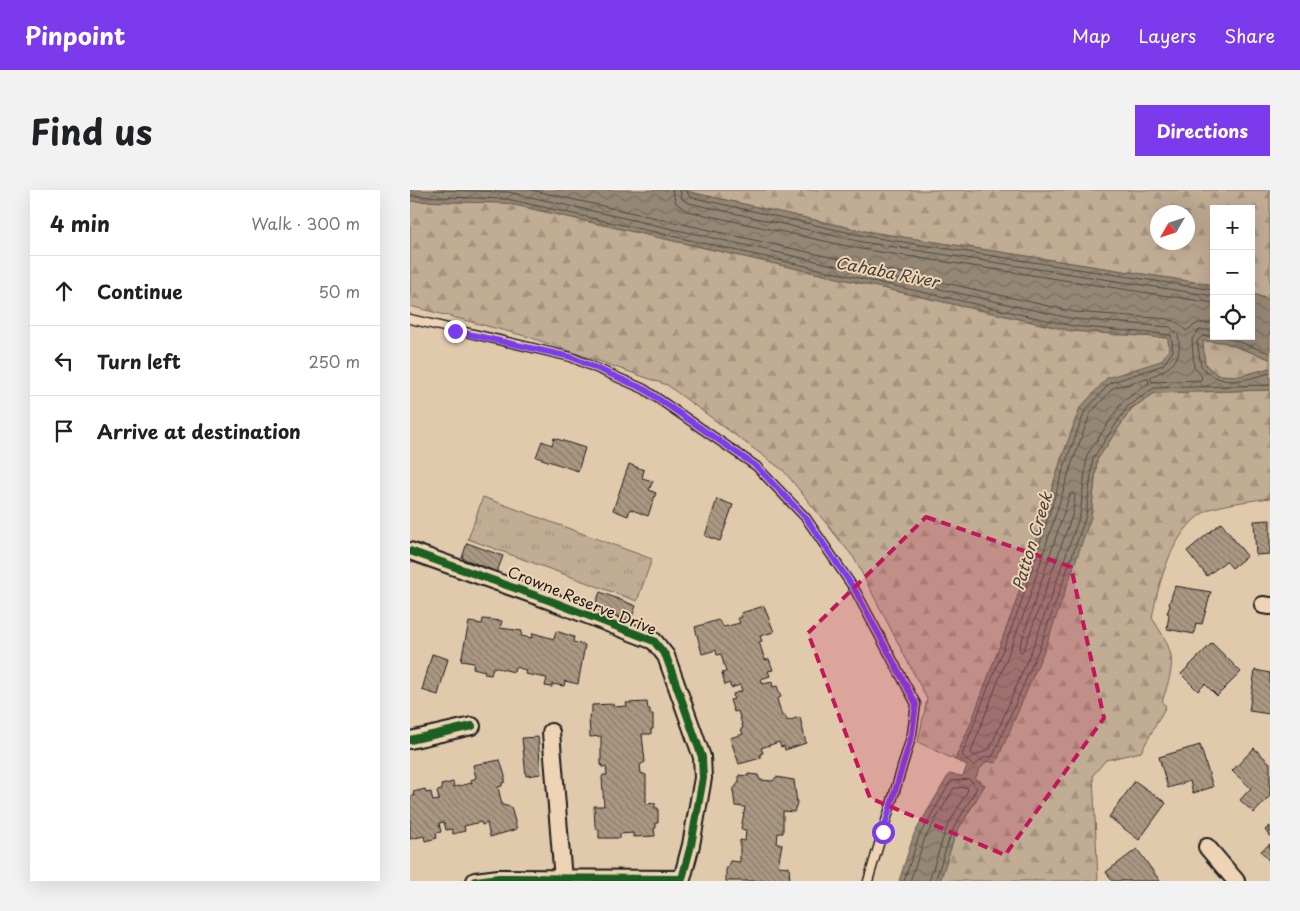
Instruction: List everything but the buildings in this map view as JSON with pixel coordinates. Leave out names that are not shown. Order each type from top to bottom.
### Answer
[{"type":"street","name":"Crowne Reserve Drive","points":[[410,551],[551,601],[654,641],[666,656],[702,757],[703,778],[692,845],[683,880],[499,878],[475,881]]},
{"type":"street","points":[[410,740],[472,726]]},
{"type":"street","points":[[551,732],[563,880]]},
{"type":"street","points":[[1207,847],[1236,881]]},
{"type":"lane","points":[[410,319],[571,357],[644,389],[756,466],[806,518],[855,590],[916,704],[912,734],[868,881]]},
{"type":"highlighted area","points":[[926,517],[1071,567],[1104,718],[1005,855],[870,798],[808,633]]},
{"type":"green space","points":[[681,190],[1270,190],[1270,300],[1255,294],[1255,205],[1210,205],[1210,284],[864,231]]},
{"type":"green space","points":[[410,201],[506,203],[1072,331],[1168,338],[1169,350],[1161,361],[1143,368],[1080,408],[1060,463],[1015,605],[971,723],[955,760],[918,742],[927,699],[854,558],[784,471],[667,385],[529,337],[410,306]]},
{"type":"green space","points":[[1202,341],[1223,342],[1270,359],[1270,368],[1240,376],[1216,375],[1205,364]]},
{"type":"green space","points":[[1270,390],[1270,498],[1227,505],[1206,511],[1184,531],[1163,573],[1152,618],[1166,641],[1171,658],[1170,676],[1162,702],[1166,706],[1141,752],[1106,760],[1093,775],[1098,881],[940,881],[956,833],[985,785],[975,779],[979,770],[987,761],[996,763],[1091,517],[1097,460],[1132,408],[1154,393]]},
{"type":"green space","points":[[483,497],[652,559],[637,601],[468,539]]},
{"type":"water","name":"Cahaba River","points":[[410,190],[681,190],[864,231],[1210,284],[1210,340],[1255,340],[1255,294],[1270,300],[1270,359],[1223,342],[1203,341],[1205,364],[1217,375],[1240,376],[1270,368],[1270,390],[1155,393],[1132,408],[1097,460],[1091,517],[1046,646],[996,763],[987,761],[979,770],[975,779],[985,785],[956,833],[940,881],[899,881],[914,834],[949,774],[963,776],[967,765],[955,760],[971,723],[1015,605],[1060,463],[1080,408],[1107,378],[1161,361],[1169,350],[1168,338],[1072,331],[506,203],[410,201]]},
{"type":"cycle path","points":[[410,551],[551,601],[654,641],[666,656],[702,757],[703,778],[691,845],[682,879],[499,878],[475,881]]},
{"type":"cycle path","points":[[410,740],[472,726]]},
{"type":"route","points":[[455,331],[571,357],[644,389],[756,466],[806,518],[855,590],[916,704],[912,734],[883,832]]},
{"type":"water label","name":"Patton Creek","points":[[1032,541]]}]
